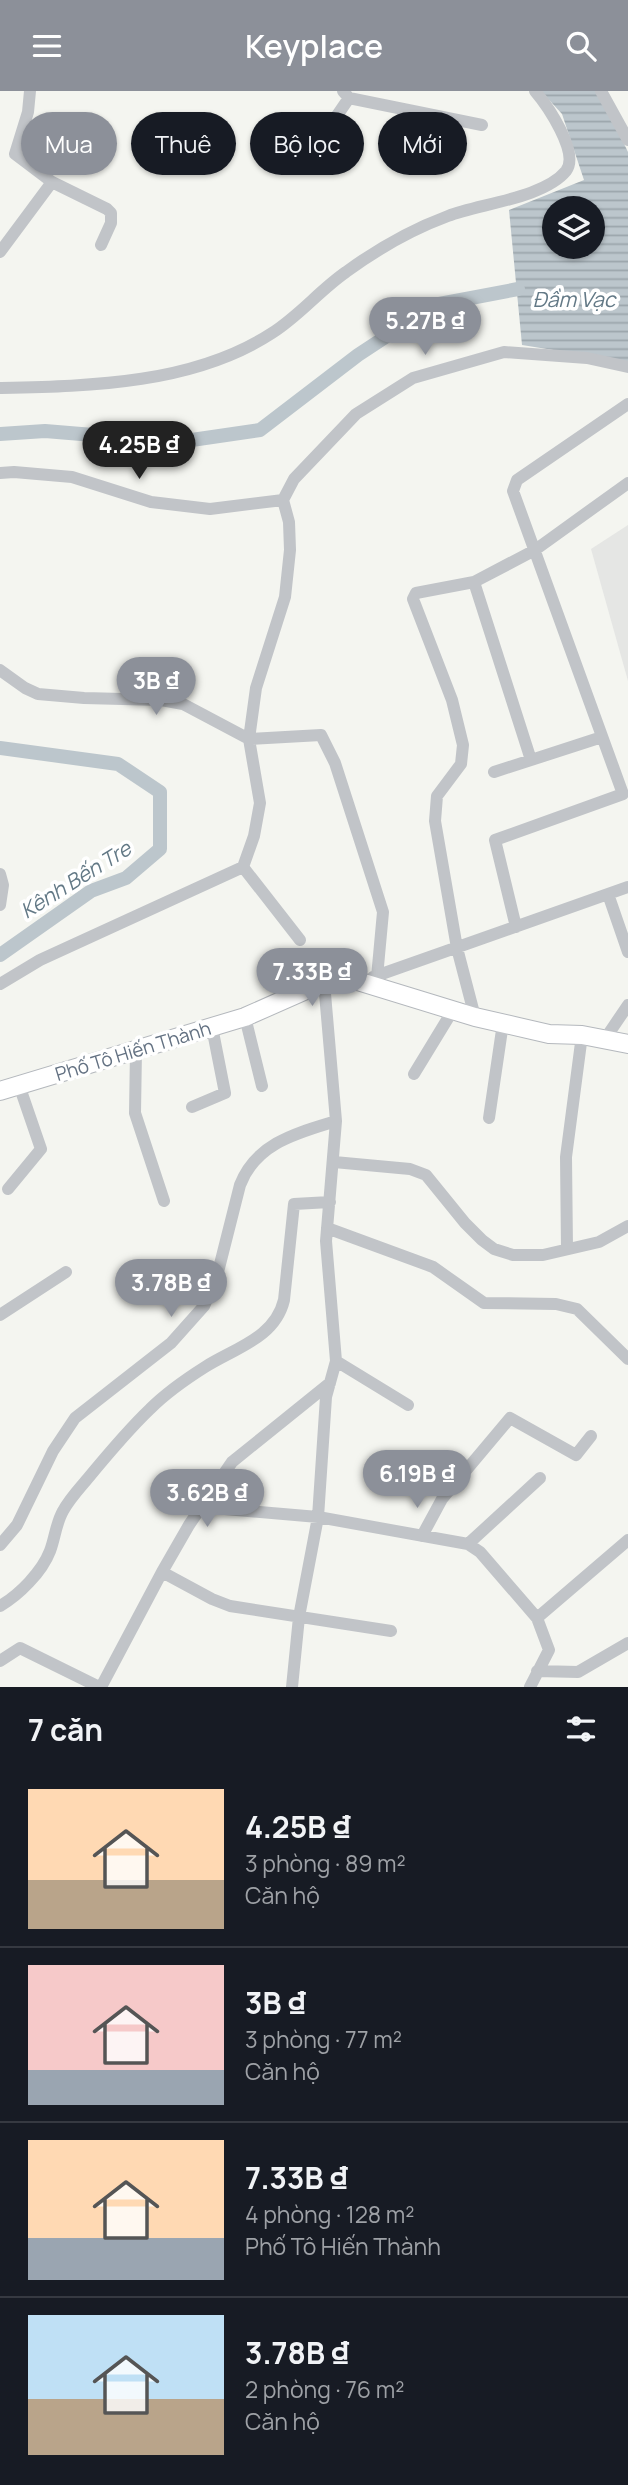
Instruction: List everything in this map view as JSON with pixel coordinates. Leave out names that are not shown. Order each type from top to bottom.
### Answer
[{"type":"street","points":[[30,91],[28,113],[15,154],[52,182],[111,213],[111,223],[101,245]]},
{"type":"street","points":[[0,389],[129,381],[210,364],[272,333],[345,272],[396,240],[448,215],[510,200],[549,184],[567,170],[570,158],[566,142],[535,91]]},
{"type":"street","points":[[601,91],[628,141]]},
{"type":"street","points":[[336,112],[346,95],[482,125]]},
{"type":"street","points":[[0,251],[52,182]]},
{"type":"street","points":[[0,984],[40,960],[243,867],[254,836],[260,803],[249,739],[256,688],[285,597],[290,550],[289,522],[283,500],[294,478],[356,414],[413,378],[504,352],[587,358],[628,367]]},
{"type":"street","points":[[516,927],[495,840],[623,794],[513,486],[517,480],[628,404]]},
{"type":"street","points":[[0,473],[72,477],[151,502],[211,509],[283,500]]},
{"type":"street","points":[[475,1017],[457,948],[435,821],[437,796],[461,764],[463,745],[452,700],[413,599],[416,593],[474,582],[535,550],[628,483]]},
{"type":"street","points":[[474,582],[531,760]]},
{"type":"street","points":[[0,670],[38,694],[161,700],[183,704],[249,739],[321,736],[335,763],[383,912],[377,977]]},
{"type":"street","points":[[494,772],[602,737]]},
{"type":"street","points":[[243,867],[300,940]]},
{"type":"street","points":[[0,874],[3,885],[0,905]]},
{"type":"street","points":[[351,979],[377,977],[628,887]]},
{"type":"street","points":[[608,894],[628,952]]},
{"type":"street","name":"Phố Tô Hiến Thành","points":[[0,1091],[245,1017],[324,982],[351,979],[475,1017],[549,1034],[582,1035],[628,1044]]},
{"type":"street","points":[[292,1687],[299,1617],[318,1517],[326,1397],[336,1361],[326,1241],[336,1121],[324,982]]},
{"type":"street","points":[[605,1039],[628,1005]]},
{"type":"street","points":[[414,1074],[453,1010]]},
{"type":"street","points":[[245,1017],[262,1086]]},
{"type":"street","points":[[489,1118],[503,1023]]},
{"type":"street","points":[[192,1107],[225,1093],[212,1027]]},
{"type":"street","points":[[567,1249],[566,1157],[582,1035]]},
{"type":"street","points":[[136,1050],[135,1113],[164,1201]]},
{"type":"street","points":[[8,1189],[41,1149],[19,1085]]},
{"type":"street","points":[[0,1545],[17,1525],[53,1451],[75,1418],[171,1343],[204,1306],[217,1276],[240,1185],[245,1171],[256,1157],[290,1135],[336,1121]]},
{"type":"street","points":[[334,1162],[411,1169],[426,1175],[465,1223],[494,1249],[513,1255],[543,1255],[599,1242],[628,1226]]},
{"type":"street","points":[[0,1606],[9,1601],[38,1572],[47,1557],[59,1519],[68,1503],[150,1408],[206,1366],[260,1337],[274,1322],[284,1300],[294,1204],[330,1202]]},
{"type":"street","points":[[327,1228],[433,1267],[484,1303],[556,1304],[577,1309],[628,1359]]},
{"type":"street","points":[[0,1315],[66,1272]]},
{"type":"street","points":[[336,1361],[408,1405]]},
{"type":"street","points":[[0,1661],[20,1648],[100,1687],[162,1572],[232,1462],[330,1383]]},
{"type":"street","points":[[422,1536],[442,1499],[510,1418],[576,1455],[591,1436]]},
{"type":"street","points":[[468,1544],[540,1478]]},
{"type":"street","points":[[202,1507],[318,1517],[468,1544],[480,1552],[537,1618],[549,1650],[530,1687]]},
{"type":"street","points":[[537,1618],[628,1541]]},
{"type":"street","points":[[162,1572],[230,1606],[391,1631]]},
{"type":"street","points":[[537,1671],[578,1672],[628,1643]]},
{"type":"shaded area","points":[[628,525],[628,681],[591,549]]},
{"type":"water","name":"Đầm Vạc","points":[[541,91],[598,91],[628,152],[628,362],[522,345],[509,210],[542,197],[542,259],[605,259],[605,196],[544,196],[584,180],[562,114]]},
{"type":"waterway","name":"Kênh Bến Tre","points":[[0,434],[45,431],[178,442],[260,430],[358,355],[434,305],[518,289]]},
{"type":"waterway","name":"Kênh Bến Tre","points":[[0,748],[118,764],[160,792],[160,849],[126,878],[91,891],[0,955]]}]
